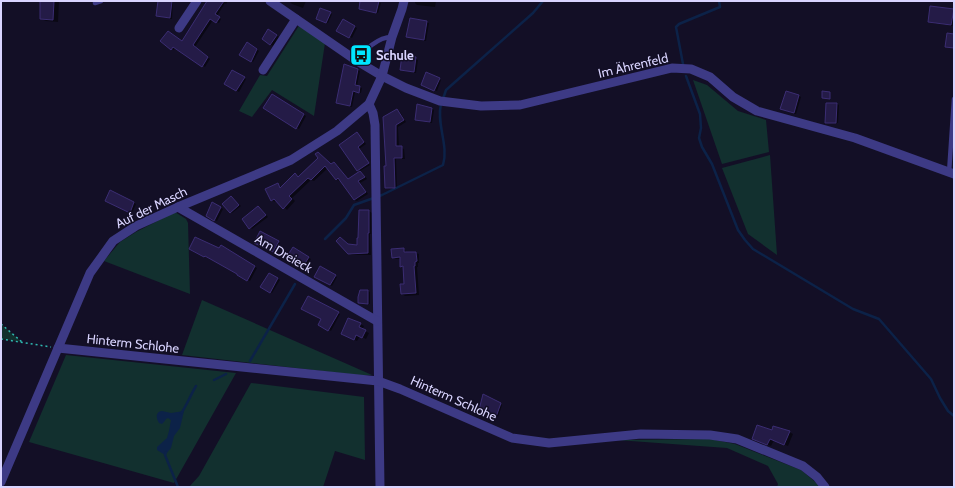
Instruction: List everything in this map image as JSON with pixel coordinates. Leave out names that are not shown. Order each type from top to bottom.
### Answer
[{"type":"street","points":[[179,28],[197,1]]},
{"type":"street","name":"Im Ährenfeld","points":[[270,1],[357,61],[382,76],[406,88],[444,101],[481,106],[520,105],[672,68],[691,69],[710,77],[733,97],[757,111],[855,138],[951,174]]},
{"type":"street","points":[[380,487],[375,126],[373,113],[369,104],[382,76],[392,37],[404,1]]},
{"type":"street","points":[[263,70],[296,19]]},
{"type":"street","name":"Auf der Masch","points":[[1,482],[90,273],[113,241],[136,226],[291,160],[337,131],[369,104]]},
{"type":"street","name":"Am Dreieck","points":[[178,207],[377,321]]},
{"type":"street","name":"Hinterm Schlohe","points":[[58,348],[378,381],[400,389],[512,438],[518,439],[549,443],[641,434],[710,435],[737,439],[803,466],[817,477],[825,487]]},
{"type":"lane","points":[[95,3],[101,1]]},
{"type":"lane","points":[[357,61],[361,55],[380,39],[392,37]]},
{"type":"lane","points":[[951,174],[954,99]]},
{"type":"path","points":[[1,324],[22,342]]},
{"type":"path","points":[[1,339],[58,348]]},
{"type":"green space","points":[[300,24],[325,43],[314,116],[272,90],[252,117],[239,111],[260,75],[267,76]]},
{"type":"green space","points":[[693,80],[707,85],[738,111],[766,120],[769,152],[722,164]]},
{"type":"green space","points":[[770,155],[777,255],[748,234],[722,168]]},
{"type":"green space","points":[[175,212],[186,219],[188,223],[190,294],[104,261],[120,242]]},
{"type":"green space","points":[[202,300],[372,375],[357,375],[182,355]]},
{"type":"green space","points":[[1,324],[22,342],[1,339]]},
{"type":"green space","points":[[66,355],[236,373],[174,483],[29,442]]},
{"type":"green space","points":[[251,383],[364,397],[365,460],[335,451],[323,487],[189,487],[199,476]]},
{"type":"green space","points":[[710,439],[735,444],[801,470],[819,485],[816,487],[777,487],[778,484],[768,466],[727,448],[617,440]]},
{"type":"water","points":[[162,411],[171,413],[184,411],[180,428],[174,436],[171,448],[165,455],[157,450],[157,447],[167,438],[171,420],[168,418],[162,424],[159,423],[157,416],[158,413]]},
{"type":"building","points":[[40,1],[54,1],[53,20],[40,19]]},
{"type":"building","points":[[158,1],[172,1],[170,18],[156,16]]},
{"type":"building","points":[[207,1],[224,1],[215,14],[220,17],[216,23],[210,19],[193,45],[208,57],[202,67],[173,47],[171,50],[160,41],[168,31],[182,41]]},
{"type":"building","points":[[360,1],[379,1],[376,13],[359,9]]},
{"type":"building","points":[[930,6],[954,9],[951,25],[928,22]]},
{"type":"building","points":[[320,8],[331,12],[326,23],[316,19]]},
{"type":"building","points":[[410,18],[427,21],[424,40],[406,37]]},
{"type":"building","points":[[343,19],[355,26],[349,38],[336,31]]},
{"type":"building","points":[[268,29],[277,35],[270,45],[262,39]]},
{"type":"building","points":[[947,33],[954,34],[954,48],[945,47]]},
{"type":"building","points":[[247,42],[257,49],[251,62],[239,55]]},
{"type":"building","points":[[402,55],[416,57],[414,72],[400,70]]},
{"type":"building","points":[[344,64],[358,69],[355,85],[360,86],[359,93],[353,91],[350,106],[336,103]]},
{"type":"building","points":[[232,70],[245,77],[236,91],[224,84]]},
{"type":"building","points":[[426,72],[440,78],[434,91],[421,85]]},
{"type":"building","points":[[786,91],[799,95],[794,113],[780,109]]},
{"type":"building","points":[[822,91],[830,92],[830,99],[822,98]]},
{"type":"building","points":[[272,94],[304,114],[296,129],[263,108]]},
{"type":"building","points":[[826,103],[837,103],[836,123],[825,123]]},
{"type":"building","points":[[417,104],[432,108],[430,122],[415,120]]},
{"type":"building","points":[[397,109],[404,120],[396,125],[396,146],[402,146],[402,158],[394,158],[395,188],[385,188],[384,166],[386,166],[383,117]]},
{"type":"building","points":[[357,132],[364,142],[358,147],[369,163],[357,171],[339,145]]},
{"type":"building","points":[[318,152],[331,164],[334,162],[348,179],[360,171],[365,177],[358,181],[366,192],[354,200],[338,178],[336,180],[325,166],[311,180],[308,178],[289,196],[292,199],[283,209],[274,199],[271,201],[265,189],[278,183],[280,188],[295,173],[298,177],[318,158],[315,154]]},
{"type":"building","points":[[110,190],[134,202],[130,213],[105,201]]},
{"type":"building","points":[[231,196],[239,205],[230,213],[222,204]]},
{"type":"building","points":[[212,202],[221,207],[214,221],[206,216]]},
{"type":"building","points":[[258,206],[266,215],[249,229],[242,219]]},
{"type":"building","points":[[359,210],[369,210],[368,253],[348,254],[336,241],[340,237],[348,244],[357,245]]},
{"type":"building","points":[[260,231],[279,241],[273,252],[254,243]]},
{"type":"building","points":[[195,237],[219,248],[221,245],[255,266],[247,281],[205,256],[204,257],[189,249]]},
{"type":"building","points":[[293,247],[309,257],[302,268],[286,258]]},
{"type":"building","points":[[404,248],[404,252],[416,252],[417,261],[415,262],[414,266],[416,293],[401,294],[400,284],[404,284],[403,266],[400,267],[400,257],[392,258],[391,249]]},
{"type":"building","points":[[320,266],[336,275],[330,285],[314,277]]},
{"type":"building","points":[[269,273],[278,278],[270,293],[260,287]]},
{"type":"building","points":[[360,290],[368,290],[368,304],[358,303]]},
{"type":"building","points":[[308,296],[339,312],[328,331],[318,325],[321,319],[301,309]]},
{"type":"building","points":[[348,318],[361,323],[359,327],[366,330],[362,338],[356,335],[354,340],[341,334]]},
{"type":"building","points":[[483,394],[501,403],[496,417],[479,410]]},
{"type":"building","points":[[757,425],[772,430],[773,426],[790,431],[784,445],[770,439],[767,445],[752,439]]},
{"type":"waterway","points":[[443,99],[446,90],[533,13],[543,1]]},
{"type":"waterway","points":[[683,64],[676,27],[679,24],[720,7],[719,1]]},
{"type":"waterway","points":[[686,76],[700,114],[701,128],[699,138],[702,147],[712,164],[738,230],[745,240],[753,249],[853,309],[879,319],[931,379],[948,411],[954,416]]},
{"type":"waterway","points":[[325,239],[346,218],[354,205],[382,195],[443,165],[445,150],[440,119],[441,104]]},
{"type":"waterway","points":[[250,361],[295,284]]},
{"type":"waterway","points":[[214,380],[226,374]]},
{"type":"waterway","points":[[181,413],[196,386]]},
{"type":"waterway","points":[[166,452],[165,455],[178,487]]},
{"type":"place","name":"Schule","points":[[361,55]]}]
